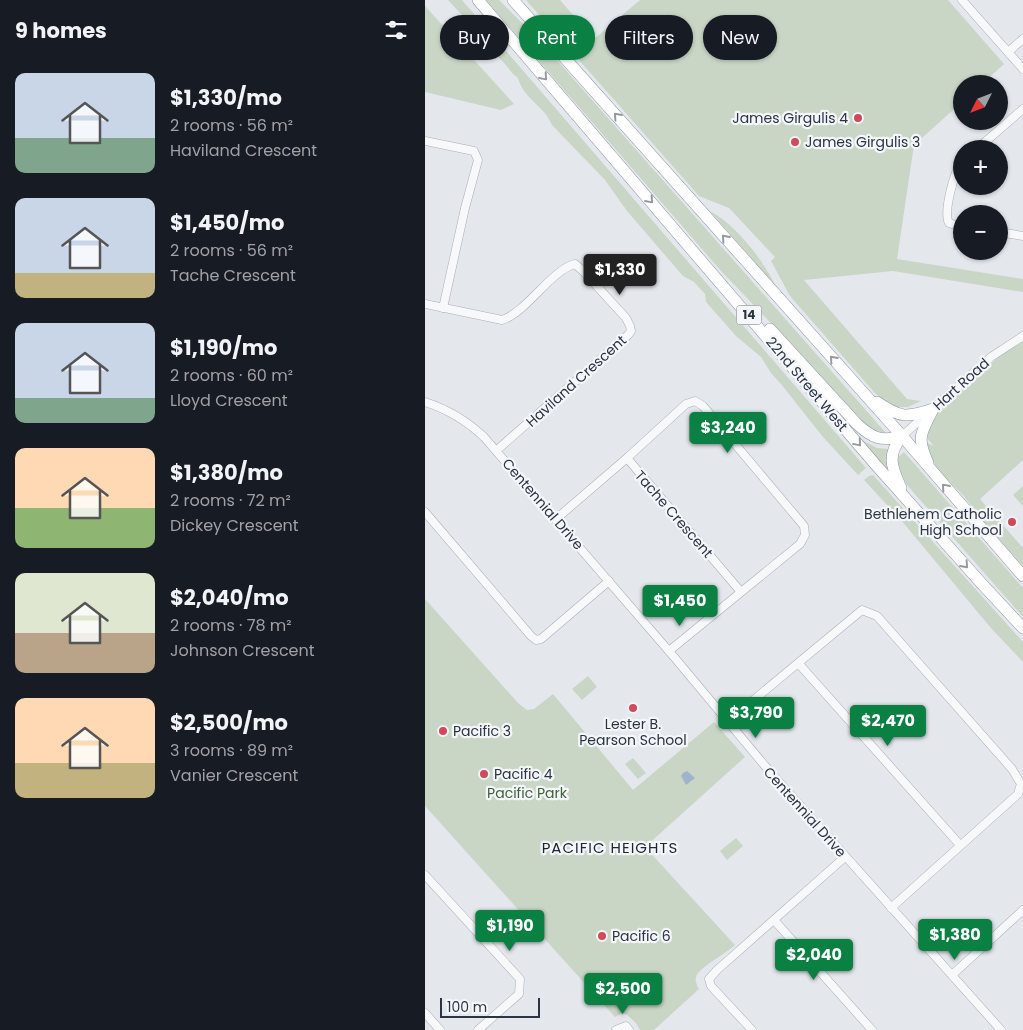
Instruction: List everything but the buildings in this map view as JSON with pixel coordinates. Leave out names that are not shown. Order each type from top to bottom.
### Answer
[{"type":"highway","name":"22nd Street West","points":[[478,0],[906,498],[1023,628]]},
{"type":"highway","name":"14","points":[[512,0],[901,436],[1023,576]]},
{"type":"highway","points":[[731,294],[774,333],[866,433],[890,440],[901,436]]},
{"type":"highway","points":[[865,396],[887,410],[901,416],[913,415],[933,409]]},
{"type":"highway","points":[[931,471],[920,440],[923,427],[933,409]]},
{"type":"highway","points":[[901,436],[895,445],[892,458],[895,474],[906,498]]},
{"type":"street","points":[[962,0],[1023,69]]},
{"type":"street","points":[[1008,52],[1023,39]]},
{"type":"street","points":[[987,140],[1023,108]]},
{"type":"street","points":[[425,141],[474,151],[478,160],[465,208],[443,308]]},
{"type":"street","points":[[953,187],[947,214],[949,223],[953,224]]},
{"type":"street","points":[[1008,234],[1023,236]]},
{"type":"street","name":"Haviland Crescent","points":[[425,304],[502,320],[516,313],[563,270],[575,264],[625,318],[630,326],[631,331],[628,335],[497,450]]},
{"type":"street","name":"Hart Road","points":[[901,436],[991,357],[1023,336]]},
{"type":"street","name":"Tache Crescent","points":[[556,519],[686,404],[695,401],[703,406],[804,526],[805,535],[800,544],[669,651]]},
{"type":"street","name":"Centennial Drive","points":[[425,402],[437,406],[469,424],[497,450],[669,651],[727,722],[845,857],[1001,1030]]},
{"type":"street","name":"Tache Crescent","points":[[627,458],[741,592]]},
{"type":"street","points":[[425,512],[536,640],[541,639],[609,581]]},
{"type":"street","points":[[727,722],[862,610],[877,616],[1012,769],[1021,784],[1018,794],[960,844],[891,908]]},
{"type":"street","points":[[799,664],[960,844]]},
{"type":"street","points":[[752,1030],[711,986],[709,979],[845,857]]},
{"type":"street","points":[[425,875],[520,979],[519,994],[479,1030]]},
{"type":"street","points":[[952,974],[1022,912]]},
{"type":"street","points":[[774,920],[873,1030]]},
{"type":"street","points":[[425,1013],[440,1030]]},
{"type":"street","points":[[616,1030],[625,1026],[629,1030]]},
{"type":"green space","points":[[448,0],[462,0],[475,15],[462,15]]},
{"type":"green space","points":[[486,0],[499,0],[519,20],[519,38],[509,27],[509,15],[499,15]]},
{"type":"green space","points":[[526,0],[560,0],[573,15],[539,15]]},
{"type":"green space","points":[[640,0],[948,0],[1004,64],[992,75],[953,75],[953,110],[914,145],[897,259],[1023,279],[1023,292],[893,271],[804,280],[907,399],[921,401],[908,407],[889,407],[790,296],[771,261],[775,257],[729,208],[699,196],[579,60],[595,60],[595,38],[605,30],[605,60],[693,60],[693,15],[622,15]]},
{"type":"green space","points":[[425,6],[440,23],[440,60],[474,60],[514,104],[501,110],[425,92]]},
{"type":"green space","points":[[509,54],[866,468],[858,475],[823,437],[771,373],[761,357],[736,336],[706,302],[705,294],[694,282],[683,276],[627,211],[605,180],[552,125],[544,112],[525,92],[518,78],[501,60],[509,60]]},
{"type":"green space","points":[[538,60],[557,60],[886,433],[865,426],[795,348],[721,271]]},
{"type":"green space","points":[[710,211],[729,224],[738,233],[764,265],[775,285]]},
{"type":"green space","points":[[1023,342],[1023,460],[980,499],[1023,548],[1023,566],[933,462],[925,442],[934,446],[925,436],[933,418],[942,408],[1001,355]]},
{"type":"green space","points":[[862,440],[877,448],[888,449],[887,470]]},
{"type":"green space","points":[[904,452],[1023,588],[1023,617],[906,484],[895,460]]},
{"type":"green space","points":[[873,475],[1023,642],[1023,662],[990,627],[901,520],[864,480]]},
{"type":"green space","points":[[1023,486],[1023,506],[1013,495]]},
{"type":"green space","name":"Pacific Park","points":[[425,599],[518,703],[527,710],[534,709],[553,694],[633,790],[714,722],[745,757],[645,847],[735,945],[698,973],[696,980],[699,989],[654,1030],[640,1030],[636,1023],[626,1014],[615,1017],[425,806]]},
{"type":"green space","points":[[588,676],[597,687],[582,700],[572,689]]},
{"type":"green space","points":[[633,758],[646,773],[638,779],[625,764]]},
{"type":"green space","points":[[736,838],[743,846],[727,860],[720,851]]},
{"type":"water","points":[[687,771],[695,778],[686,785],[681,776]]},
{"type":"place","name":"James Girgulis 4","points":[[858,118]]},
{"type":"place","name":"James Girgulis 3","points":[[795,142]]},
{"type":"place","name":"Bethlehem Catholic High School","points":[[1012,522]]},
{"type":"place","name":"Lester B. Pearson School","points":[[633,708]]},
{"type":"place","name":"Pacific 3","points":[[443,731]]},
{"type":"place","name":"Pacific 4","points":[[484,774]]},
{"type":"place","name":"Pacific 6","points":[[602,936]]},
{"type":"district","name":"PACIFIC HEIGHTS","points":[[610,848]]}]
